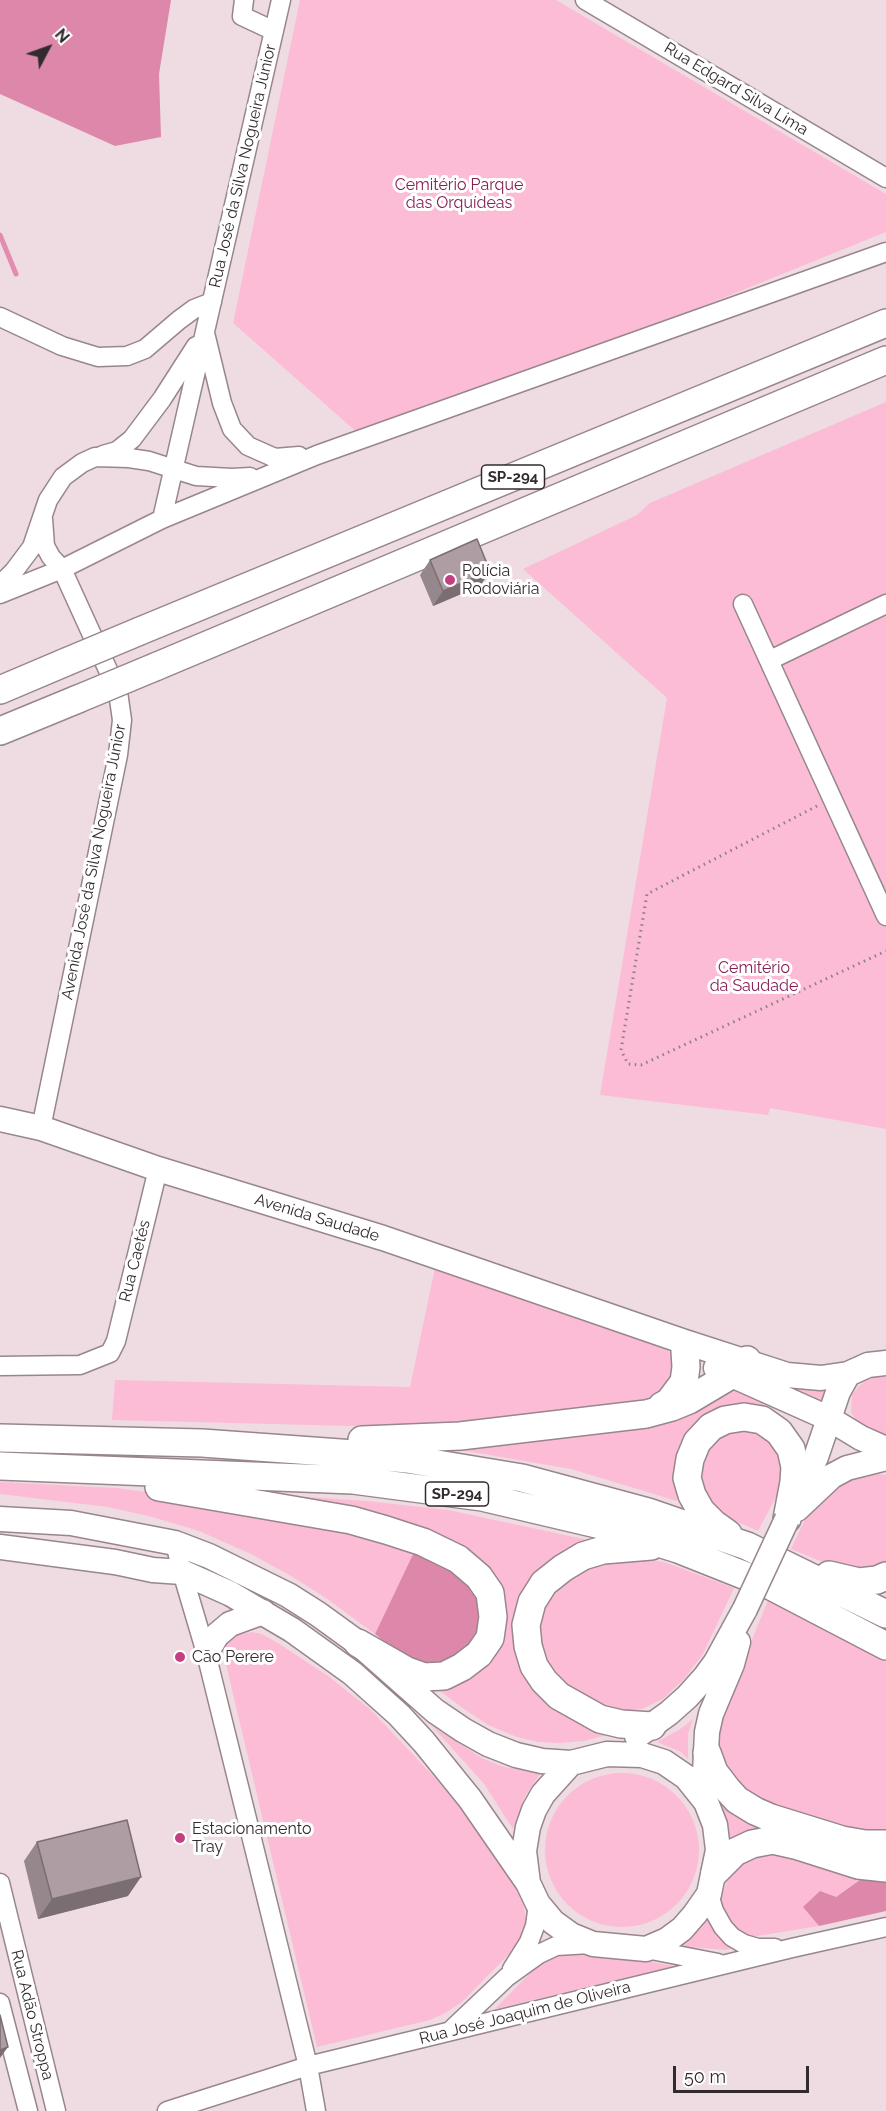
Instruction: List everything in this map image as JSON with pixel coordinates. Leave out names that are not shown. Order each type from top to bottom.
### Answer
[{"type":"highway","name":"SP-294","points":[[0,690],[886,322]]},
{"type":"highway","name":"SP-294","points":[[0,731],[886,360]]},
{"type":"highway","points":[[646,1414],[669,1402],[684,1382],[685,1351]]},
{"type":"highway","points":[[202,1443],[460,1436],[646,1414],[689,1400],[739,1368]]},
{"type":"highway","points":[[747,1546],[714,1524],[701,1510],[692,1495],[687,1478],[690,1459],[697,1442],[711,1427],[725,1420],[744,1417],[762,1420],[779,1432],[791,1449],[795,1467],[787,1519]]},
{"type":"highway","name":"SP-294","points":[[0,1438],[202,1443],[407,1459],[522,1478],[648,1512],[747,1546],[886,1614]]},
{"type":"highway","name":"SP-294","points":[[0,1466],[353,1480],[482,1497],[601,1525],[678,1549],[771,1586],[886,1646]]},
{"type":"highway","points":[[0,1466],[193,1491],[351,1520],[423,1542],[458,1559],[479,1576],[490,1593],[494,1617],[490,1638],[479,1654],[462,1667],[444,1676],[424,1677],[407,1671],[358,1643]]},
{"type":"highway","points":[[652,1726],[621,1724],[600,1719],[559,1696],[544,1682],[534,1666],[528,1646],[526,1625],[532,1602],[544,1583],[583,1556],[603,1550],[630,1547],[678,1549]]},
{"type":"highway","points":[[793,1567],[859,1582],[877,1580],[886,1576]]},
{"type":"highway","points":[[847,1624],[886,1652]]},
{"type":"highway","points":[[707,1753],[714,1772],[727,1789],[737,1800],[755,1811],[842,1840],[865,1844],[886,1844]]},
{"type":"highway","points":[[712,1883],[735,1852],[753,1844],[773,1840],[858,1865],[886,1868]]},
{"type":"main road","name":"Avenida Saudade","points":[[0,1119],[41,1128],[158,1169],[383,1239],[632,1324]]},
{"type":"main road","points":[[632,1324],[685,1351],[739,1368],[820,1378],[848,1374],[868,1365],[886,1363]]},
{"type":"main road","points":[[632,1324],[739,1368],[807,1432],[816,1457]]},
{"type":"main road","points":[[607,1754],[652,1726],[687,1697],[716,1662],[745,1609],[816,1457],[838,1392],[848,1374]]},
{"type":"main road","points":[[758,1388],[828,1418],[861,1438],[886,1449]]},
{"type":"main road","points":[[787,1519],[832,1476],[847,1468],[886,1458]]},
{"type":"main road","points":[[0,1519],[71,1523],[175,1543],[209,1556],[288,1595],[358,1643],[435,1711],[488,1744],[516,1755],[542,1761],[571,1762],[607,1754],[642,1755],[664,1762],[686,1777],[706,1802]]},
{"type":"main road","points":[[0,1547],[115,1562],[153,1570],[182,1572],[231,1594],[292,1630],[352,1673],[399,1715],[424,1742],[470,1799],[553,1922],[571,1935],[593,1944],[646,1949],[667,1940],[682,1929],[712,1883],[718,1850],[715,1825],[706,1802],[704,1780],[707,1732],[711,1714],[732,1664],[745,1609]]},
{"type":"main road","points":[[206,1653],[217,1635],[230,1624],[263,1612]]},
{"type":"main road","points":[[533,1894],[525,1851],[528,1827],[534,1810],[549,1786],[571,1762]]},
{"type":"street","name":"Rua José da Silva Nogueira Júnior","points":[[162,519],[280,0]]},
{"type":"street","name":"Rua Edgard Silva Lima","points":[[585,0],[886,178]]},
{"type":"street","points":[[237,10],[274,31]]},
{"type":"street","points":[[0,594],[62,569],[162,519],[317,455],[886,252]]},
{"type":"street","points":[[0,317],[62,346],[98,357],[127,356],[145,349],[194,309],[212,302]]},
{"type":"street","name":"Rua José da Silva Nogueira Júnior","points":[[0,585],[14,572],[32,547],[48,500],[63,477],[71,469],[117,451],[132,439],[162,399],[205,332]]},
{"type":"street","points":[[205,332],[222,403],[232,429],[248,446],[275,458],[317,455]]},
{"type":"street","points":[[95,458],[129,458],[149,461],[196,476],[232,478],[264,476]]},
{"type":"street","name":"Avenida José da Silva Nogueira Júnior","points":[[41,1128],[123,720],[118,692],[62,569],[45,546],[43,519]]},
{"type":"street","points":[[743,604],[886,916]]},
{"type":"street","points":[[770,660],[886,604]]},
{"type":"street","name":"Rua Caetés","points":[[0,1366],[80,1365],[110,1353],[116,1341],[158,1169]]},
{"type":"street","points":[[175,1543],[206,1653],[308,2066],[316,2111]]},
{"type":"street","name":"Rua Adão Stroppa","points":[[0,1883],[56,2111]]},
{"type":"street","points":[[712,1883],[714,1911],[723,1928],[732,1937],[758,1948],[792,1948]]},
{"type":"street","points":[[507,1977],[529,1942],[535,1926],[533,1894]]},
{"type":"street","name":"Rua José Joaquim de Oliveira","points":[[167,2111],[308,2066],[886,1927]]},
{"type":"street","points":[[449,2032],[507,1977],[539,1954],[556,1946],[593,1944]]},
{"type":"street","points":[[646,1949],[728,1964]]},
{"type":"street","points":[[0,2003],[28,2111]]},
{"type":"path","points":[[832,798],[647,894],[621,1050],[628,1064],[641,1065],[886,951]]},
{"type":"green space","name":"Cemitério Parque das Orquídeas","points":[[300,0],[556,0],[886,194],[886,232],[368,442],[233,323]]},
{"type":"green space","name":"Cemitério da Saudade","points":[[886,402],[886,1129],[770,1108],[768,1115],[600,1095],[667,698],[523,569],[637,515],[650,503]]},
{"type":"green space","points":[[435,1268],[659,1344],[673,1357],[674,1377],[656,1395],[641,1400],[578,1411],[450,1424],[351,1426],[112,1420],[115,1380],[410,1387]]},
{"type":"green space","points":[[752,1375],[828,1385],[820,1408]]},
{"type":"green space","points":[[876,1377],[886,1377],[886,1434],[865,1429],[851,1412],[852,1395],[865,1381]]},
{"type":"green space","points":[[736,1386],[781,1415],[748,1404],[731,1405],[713,1411],[677,1470],[677,1501],[571,1469],[437,1446],[504,1444],[649,1426]]},
{"type":"green space","points":[[754,1430],[767,1435],[785,1462],[779,1491],[758,1531],[731,1519],[715,1508],[702,1488],[701,1476],[707,1452],[714,1442],[727,1433]]},
{"type":"green space","points":[[864,1472],[886,1475],[886,1567],[883,1569],[837,1568],[791,1549],[808,1513],[832,1485]]},
{"type":"green space","points":[[0,1482],[117,1488],[167,1495],[249,1509],[416,1548],[375,1634],[291,1576],[251,1554],[199,1531],[108,1507],[0,1494]]},
{"type":"green space","points":[[279,1495],[367,1501],[448,1510],[593,1541],[573,1547],[519,1648],[615,1733],[584,1741],[538,1742],[517,1737],[488,1725],[464,1709],[436,1688],[497,1582]]},
{"type":"green space","points":[[649,1559],[667,1563],[734,1588],[703,1654],[684,1679],[663,1699],[642,1709],[625,1711],[585,1696],[553,1670],[542,1653],[537,1617],[550,1589],[595,1561]]},
{"type":"green space","points":[[771,1593],[886,1662],[886,1833],[870,1834],[775,1808],[743,1790],[724,1762],[717,1743],[724,1708]]},
{"type":"green space","points":[[252,1632],[262,1634],[281,1645],[328,1676],[370,1709],[437,1780],[466,1815],[514,1885],[523,1905],[527,1922],[523,1935],[514,1949],[462,2002],[445,2013],[430,2020],[317,2047],[223,1652],[225,1644],[233,1636]]},
{"type":"green space","points":[[693,1719],[688,1734],[688,1759],[681,1752],[657,1742],[679,1730]]},
{"type":"green space","points":[[433,1727],[482,1758],[501,1766],[540,1774],[525,1796],[513,1829],[484,1784]]},
{"type":"green space","points":[[622,1773],[652,1778],[677,1795],[694,1820],[699,1850],[694,1880],[677,1905],[652,1922],[622,1927],[592,1922],[567,1905],[550,1880],[545,1850],[550,1820],[567,1795],[592,1778]]},
{"type":"green space","points":[[713,1783],[779,1828],[729,1844],[726,1816]]},
{"type":"green space","points":[[768,1850],[867,1875],[836,1897],[803,1907],[819,1926],[751,1937],[740,1934],[722,1911],[721,1900],[729,1874],[734,1865]]},
{"type":"green space","points":[[710,1917],[734,1948],[726,1950],[678,1946],[700,1929]]},
{"type":"green space","points":[[567,1951],[596,1957],[636,1959],[674,1966],[495,2009],[542,1961]]},
{"type":"shaded area","points":[[0,0],[171,0],[159,74],[161,137],[115,146],[0,94]]},
{"type":"shaded area","points":[[416,1548],[445,1561],[479,1593],[484,1626],[455,1662],[419,1666],[375,1634]]},
{"type":"shaded area","points":[[867,1875],[886,1877],[886,1911],[819,1926],[803,1907],[820,1891],[836,1897]]},
{"type":"building","points":[[477,539],[490,571],[443,591],[430,560]]},
{"type":"building","points":[[127,1820],[141,1877],[52,1899],[37,1842]]},
{"type":"building","points":[[0,2015],[8,2047],[0,2050]]},
{"type":"waterway","points":[[0,235],[16,274]]},
{"type":"place","name":"Polícia Rodoviária","points":[[450,580]]},
{"type":"place","name":"Cão Perere","points":[[180,1657]]},
{"type":"place","name":"Estacionamento Tray","points":[[180,1838]]}]
